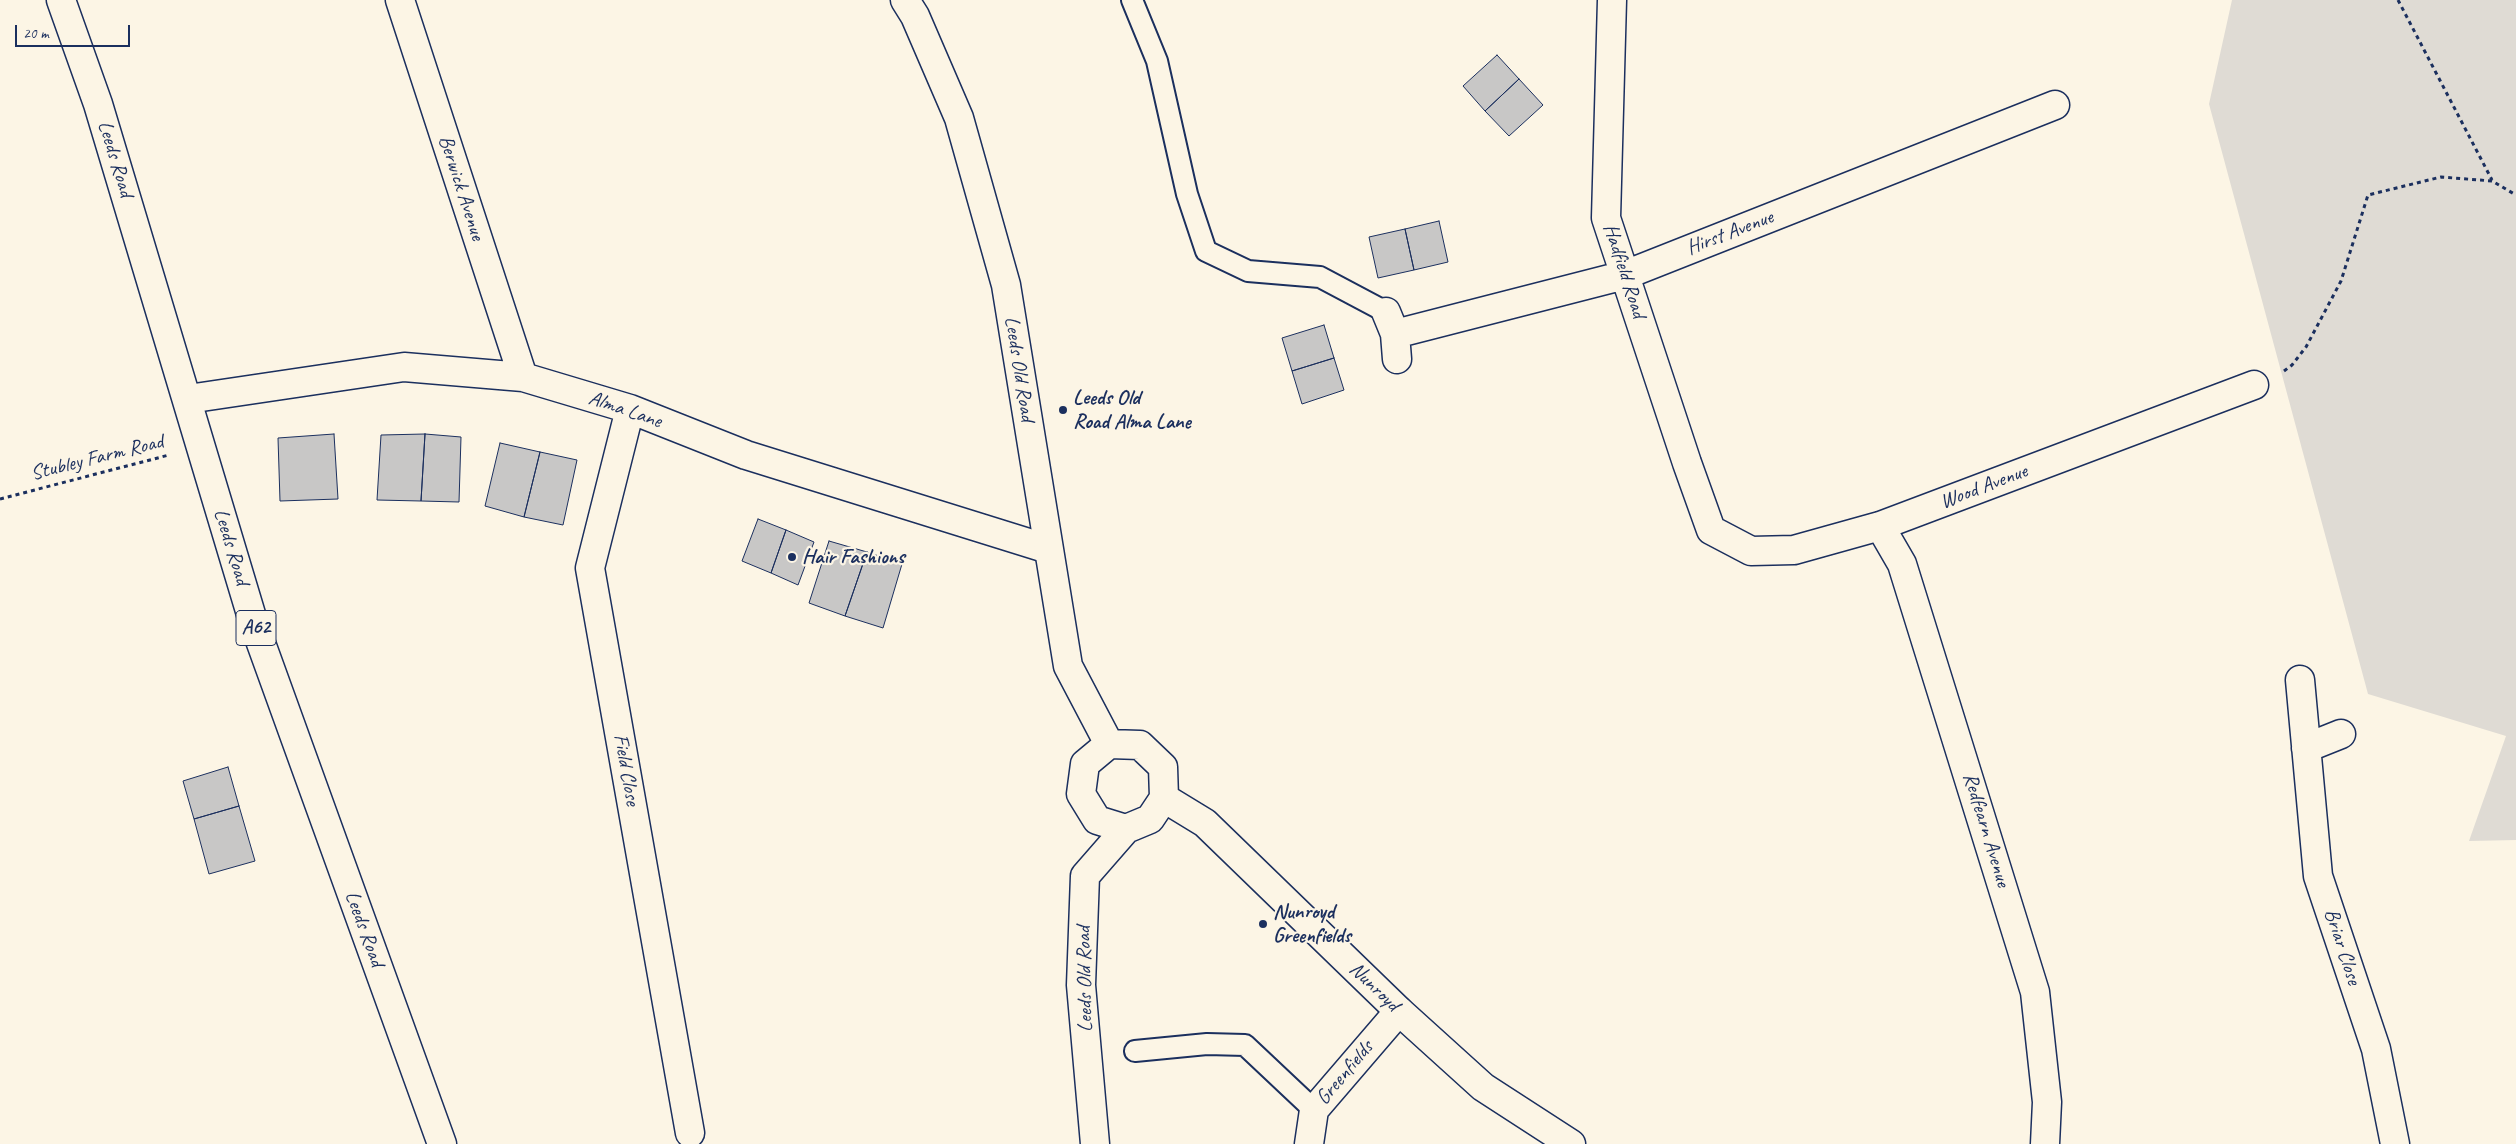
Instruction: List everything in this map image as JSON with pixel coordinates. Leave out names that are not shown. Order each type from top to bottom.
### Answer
[{"type":"street","name":"Leeds Road","points":[[61,0],[98,104],[254,621],[442,1144]]},
{"type":"street","name":"Berwick Avenue","points":[[400,0],[523,377]]},
{"type":"street","name":"Leeds Old Road","points":[[905,0],[915,16],[959,118],[1006,285],[1068,666],[1108,744]]},
{"type":"street","name":"Hadfield Road","points":[[1612,0],[1606,218],[1711,530]]},
{"type":"street","name":"Hirst Avenue","points":[[1393,335],[1625,275],[2055,105]]},
{"type":"street","name":"Alma Lane","points":[[188,399],[404,367],[523,377],[630,409],[746,455],[1048,549]]},
{"type":"street","name":"Wood Avenue","points":[[1711,530],[1751,551],[1794,550],[1880,526],[2254,385]]},
{"type":"street","name":"Field Close","points":[[630,409],[590,568],[690,1133]]},
{"type":"street","name":"Redfearn Avenue","points":[[1880,526],[1902,564],[2035,992],[2047,1102],[2045,1144]]},
{"type":"street","name":"Briar Close","points":[[2300,680],[2318,876],[2376,1049],[2395,1144]]},
{"type":"street","points":[[2306,748],[2341,734]]},
{"type":"street","points":[[1126,829],[1097,820],[1081,794],[1085,764],[1108,744],[1140,745],[1162,767],[1164,798]]},
{"type":"street","name":"Leeds Old Road","points":[[1095,1144],[1082,985],[1085,876],[1126,829],[1150,819],[1164,798]]},
{"type":"street","name":"Nunroyd","points":[[1164,798],[1205,823],[1399,1011],[1483,1087],[1571,1144]]},
{"type":"street","name":"Greenfields","points":[[1309,1144],[1314,1110],[1399,1011]]},
{"type":"lane","points":[[1132,0],[1157,61],[1187,194],[1206,250],[1248,272],[1320,277],[1393,335]]},
{"type":"lane","points":[[1135,1051],[1207,1044],[1245,1045],[1314,1110]]},
{"type":"path","points":[[2398,0],[2492,180]]},
{"type":"path","points":[[2254,385],[2274,379],[2292,366],[2316,331],[2341,282],[2368,195],[2441,177],[2492,180],[2516,195]]},
{"type":"path","name":"Stubley Farm Road","points":[[0,499],[202,447]]},
{"type":"shaded area","points":[[2232,0],[2516,0],[2516,840],[2469,841],[2506,736],[2368,694],[2209,104]]},
{"type":"building","points":[[1497,55],[1519,79],[1485,111],[1463,86]]},
{"type":"building","points":[[1519,79],[1543,105],[1509,136],[1485,111]]},
{"type":"building","points":[[1439,221],[1448,262],[1414,270],[1405,229]]},
{"type":"building","points":[[1405,229],[1414,270],[1378,278],[1369,237]]},
{"type":"building","points":[[1324,325],[1334,358],[1292,371],[1282,338]]},
{"type":"building","points":[[1334,358],[1344,390],[1302,404],[1292,371]]},
{"type":"building","points":[[334,434],[338,499],[280,501],[278,438]]},
{"type":"building","points":[[425,434],[461,437],[459,502],[421,501]]},
{"type":"building","points":[[425,434],[421,501],[377,500],[381,435]]},
{"type":"building","points":[[500,443],[540,452],[524,517],[485,506]]},
{"type":"building","points":[[540,452],[577,460],[563,525],[524,517]]},
{"type":"building","points":[[758,519],[786,530],[771,573],[742,561]]},
{"type":"building","name":"Hair Fashions","points":[[786,530],[814,542],[798,585],[771,573]]},
{"type":"building","points":[[829,541],[867,552],[845,616],[809,603]]},
{"type":"building","points":[[867,552],[902,564],[883,628],[845,616]]},
{"type":"building","points":[[228,767],[239,806],[194,819],[183,781]]},
{"type":"building","points":[[239,806],[255,861],[209,874],[194,819]]},
{"type":"place","name":"Leeds Old Road Alma Lane","points":[[1063,410]]},
{"type":"place","name":"Hair Fashions","points":[[792,557]]},
{"type":"place","name":"Nunroyd Greenfields","points":[[1263,924]]}]
